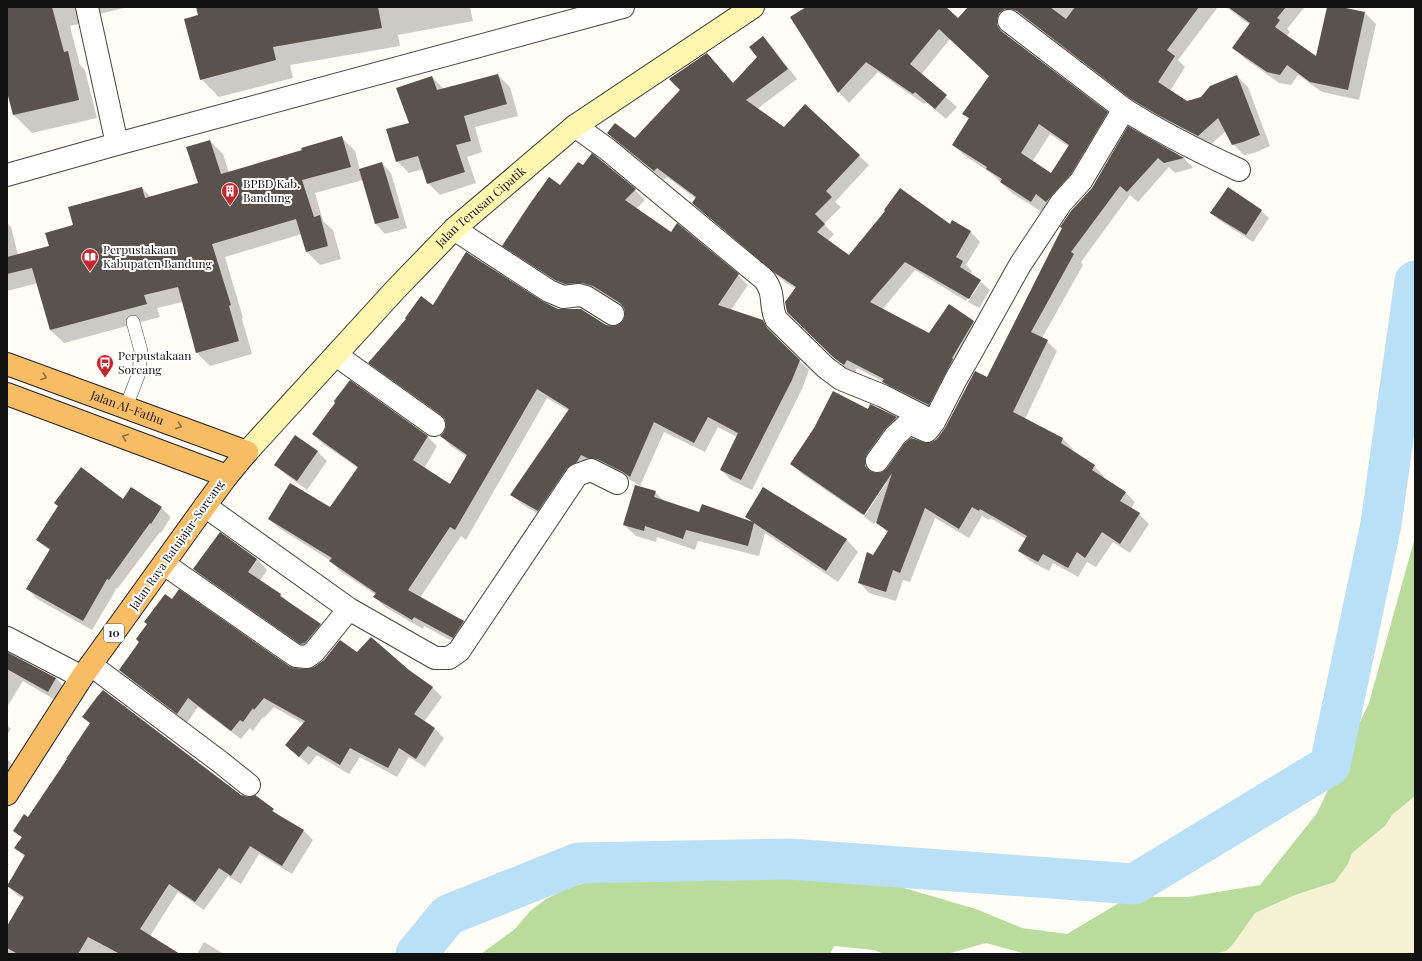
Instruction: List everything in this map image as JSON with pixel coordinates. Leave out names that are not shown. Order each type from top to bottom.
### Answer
[{"type":"highway","name":"Jalan Al-Fathu","points":[[7,364],[247,452]]},
{"type":"highway","points":[[7,394],[226,476]]},
{"type":"highway","name":"10","points":[[226,476],[247,452]]},
{"type":"highway","name":"Jalan Raya Batujajar-Soreang","points":[[7,794],[87,671],[226,476]]},
{"type":"main road","name":"Jalan Terusan Cipatik","points":[[247,452],[395,290],[454,229],[575,126],[753,7]]},
{"type":"street","points":[[87,7],[117,144]]},
{"type":"street","points":[[7,175],[623,7]]},
{"type":"street","points":[[1009,21],[1124,109],[1194,150],[1239,170]]},
{"type":"street","points":[[877,462],[895,436],[908,424],[927,431],[934,422],[956,379],[1020,265],[1061,203],[1081,181],[1124,109]]},
{"type":"street","points":[[575,126],[607,149],[764,279],[771,290],[774,315],[776,319],[825,367],[841,379],[883,396],[934,422]]},
{"type":"street","points":[[454,229],[549,291],[563,297],[579,295],[586,297],[613,314]]},
{"type":"street","points":[[336,354],[434,425]]},
{"type":"street","points":[[204,506],[349,609],[434,658],[450,658],[459,651],[578,475],[590,470],[618,483]]},
{"type":"street","points":[[164,564],[296,656],[307,657],[314,652],[349,609]]},
{"type":"street","points":[[7,638],[87,671],[249,785]]},
{"type":"lane","points":[[126,407],[139,373],[141,351],[134,322]]},
{"type":"shaded area","points":[[1415,796],[1415,954],[1214,954],[1226,951],[1234,943],[1255,913],[1295,895],[1335,882],[1348,864],[1352,853],[1385,826],[1392,815]]},
{"type":"green space","points":[[1415,537],[1415,796],[1392,815],[1385,826],[1352,853],[1348,864],[1335,882],[1295,895],[1255,913],[1234,943],[1226,951],[1214,954],[1026,954],[986,943],[947,954],[884,954],[874,950],[834,946],[830,954],[481,954],[516,928],[530,911],[546,899],[566,889],[628,871],[670,867],[702,868],[724,863],[745,863],[766,867],[811,869],[897,886],[976,909],[1022,928],[1067,934],[1129,897],[1188,897],[1260,885],[1317,813],[1369,703]]},
{"type":"building","points":[[7,7],[52,7],[64,52],[68,51],[79,100],[13,115],[7,92]]},
{"type":"building","points":[[196,7],[378,7],[382,28],[273,47],[276,60],[200,80],[184,19],[198,15]]},
{"type":"building","points":[[806,7],[946,7],[958,18],[968,7],[1050,7],[1066,19],[1075,7],[1199,7],[1167,50],[1175,56],[1158,82],[1187,101],[1201,97],[1210,86],[1237,75],[1260,135],[1232,145],[1218,118],[1198,136],[1131,99],[1017,11],[1005,9],[999,13],[997,19],[997,25],[1001,31],[1108,112],[1071,174],[1046,202],[1036,194],[1031,202],[1000,182],[1002,179],[986,169],[987,167],[952,145],[969,118],[962,114],[989,76],[939,29],[910,64],[947,95],[935,109],[915,92],[913,94],[866,62],[838,93],[790,17]],"holes":[[[1039,124],[1069,145],[1051,173],[1021,153]]]},
{"type":"building","points":[[1228,7],[1286,7],[1277,18],[1280,20],[1275,27],[1316,56],[1327,7],[1341,7],[1365,12],[1348,90],[1310,82],[1287,65],[1280,75],[1267,72],[1232,48],[1250,23]]},
{"type":"building","points":[[763,36],[788,69],[746,100],[784,127],[805,104],[860,155],[826,191],[832,197],[815,214],[825,224],[817,232],[849,255],[885,211],[884,210],[900,188],[950,224],[952,220],[971,231],[956,257],[963,261],[960,267],[981,280],[969,299],[905,262],[870,302],[929,333],[949,304],[974,321],[952,358],[953,359],[929,405],[882,382],[884,379],[847,360],[844,365],[833,357],[787,312],[785,302],[796,287],[775,273],[692,203],[696,197],[657,168],[654,171],[607,133],[615,123],[635,138],[680,90],[669,79],[707,53],[733,83],[757,57],[749,47]]},
{"type":"building","points":[[498,74],[507,104],[464,116],[471,141],[456,145],[465,172],[427,184],[418,156],[396,162],[386,129],[409,123],[396,88],[432,76],[437,90]]},
{"type":"building","points":[[1128,126],[1184,158],[1164,163],[1158,158],[1127,192],[1120,186],[1071,252],[1074,254],[1031,332],[1048,340],[1013,412],[1063,438],[1061,443],[1095,465],[1092,470],[1126,492],[1120,501],[1140,513],[1120,544],[1102,532],[1085,558],[1077,552],[1068,568],[1043,554],[1038,562],[1018,551],[1027,536],[980,509],[979,511],[972,507],[959,529],[925,508],[900,573],[893,570],[886,592],[858,583],[867,552],[873,555],[888,531],[876,523],[892,473],[864,515],[790,464],[814,428],[833,391],[868,409],[870,404],[897,417],[885,429],[867,454],[865,466],[870,471],[876,473],[882,472],[887,468],[904,444],[911,438],[927,443],[937,439],[945,428],[975,371],[987,377],[1062,228],[1060,227],[1071,211],[1092,188]]},
{"type":"building","points":[[342,136],[351,167],[302,180],[314,217],[320,215],[328,246],[306,252],[296,219],[212,244],[231,305],[229,306],[239,341],[196,353],[178,287],[144,295],[147,304],[50,330],[32,268],[7,274],[7,257],[49,246],[45,233],[73,225],[68,207],[142,187],[145,198],[198,183],[186,147],[210,140],[221,174],[302,150],[301,148]]},
{"type":"building","points":[[592,153],[636,189],[625,200],[671,232],[677,223],[739,274],[718,305],[763,320],[767,328],[800,360],[792,380],[741,480],[720,470],[738,433],[708,417],[694,443],[654,422],[630,477],[597,459],[587,458],[581,455],[577,462],[567,468],[538,511],[510,495],[569,409],[537,389],[455,530],[450,527],[408,590],[464,621],[453,638],[414,617],[412,620],[373,597],[376,593],[329,561],[332,558],[268,519],[290,483],[330,507],[358,467],[312,434],[350,380],[428,436],[413,460],[450,484],[467,455],[440,436],[446,427],[445,419],[368,363],[406,319],[405,318],[421,296],[433,305],[466,252],[544,302],[558,309],[581,309],[606,325],[618,325],[623,321],[625,314],[624,308],[620,303],[593,286],[582,283],[565,284],[555,280],[502,246],[549,177],[560,185],[578,162],[583,165]]},
{"type":"building","points":[[382,162],[399,218],[375,224],[359,169]]},
{"type":"building","points":[[1228,187],[1262,210],[1246,235],[1210,213]]},
{"type":"building","points":[[295,435],[318,451],[297,481],[274,465]]},
{"type":"building","points":[[81,467],[123,499],[131,487],[162,507],[109,580],[107,579],[83,621],[26,589],[50,549],[36,540],[58,506],[54,503]]},
{"type":"building","points":[[635,485],[656,491],[654,497],[699,512],[702,504],[753,522],[745,517],[763,487],[847,539],[826,571],[754,523],[748,546],[686,530],[683,539],[645,526],[644,531],[623,525]]},
{"type":"building","points":[[220,532],[257,559],[248,572],[281,594],[280,596],[321,624],[305,643],[300,644],[193,569]]},
{"type":"building","points":[[179,589],[294,668],[306,669],[314,667],[324,660],[340,640],[357,652],[371,637],[409,670],[433,687],[414,714],[435,728],[416,759],[399,748],[388,768],[350,748],[340,765],[308,746],[299,757],[285,745],[305,721],[264,698],[254,710],[253,708],[243,722],[240,720],[231,731],[188,698],[177,714],[119,670],[139,642],[136,639],[147,624],[144,622],[165,594],[172,599]]},
{"type":"building","points":[[7,652],[56,678],[48,692],[7,669]]},
{"type":"building","points":[[103,690],[241,795],[248,797],[255,795],[274,809],[272,811],[304,830],[282,866],[250,846],[231,876],[219,868],[195,902],[169,884],[140,929],[180,954],[120,954],[88,937],[78,954],[18,954],[7,948],[7,926],[24,897],[7,886],[25,855],[14,848],[22,837],[13,831],[24,814],[28,817],[90,723],[82,717]]},
{"type":"waterway","points":[[416,954],[448,915],[578,863],[789,859],[1134,884],[1330,765],[1381,524],[1415,281]]},
{"type":"place","name":"BPBD Kab. Bandung","points":[[230,206]]},
{"type":"place","name":"Perpustakaan Kabupaten Bandung","points":[[90,272]]},
{"type":"place","name":"Perpustakaan Soreang","points":[[105,378]]}]
